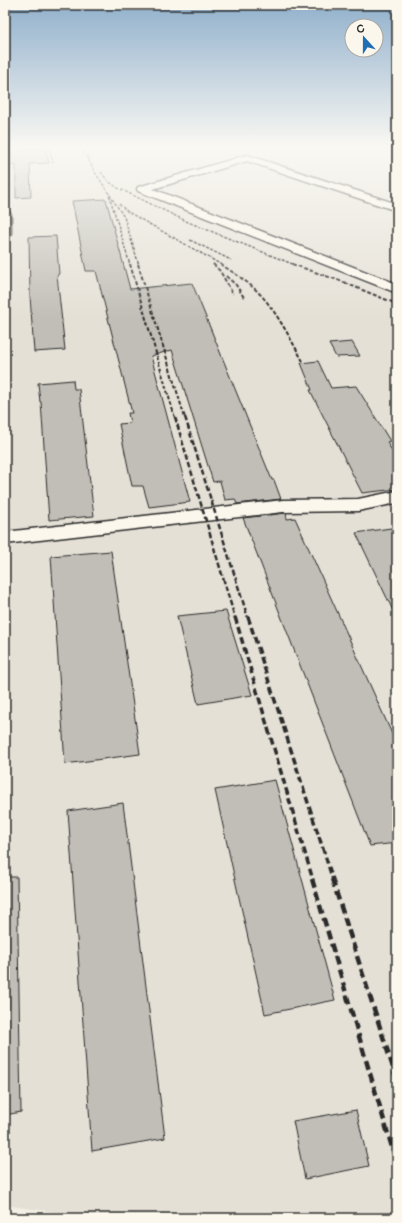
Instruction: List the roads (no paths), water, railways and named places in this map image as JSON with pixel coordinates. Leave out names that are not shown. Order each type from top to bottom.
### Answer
[{"type":"lane","points":[[183,205],[397,289]]},
{"type":"lane","points":[[5,214],[5,234]]},
{"type":"lane","points":[[5,538],[275,507],[358,505],[397,497]]},
{"type":"railway","points":[[112,205],[130,265]]},
{"type":"railway","points":[[116,205],[124,217],[139,265]]},
{"type":"railway","points":[[120,205],[128,212],[222,265]]},
{"type":"railway","points":[[153,205],[188,222],[295,265]]},
{"type":"railway","points":[[190,240],[231,260]]},
{"type":"railway","points":[[130,264],[175,418]]},
{"type":"railway","points":[[138,264],[185,418]]},
{"type":"railway","points":[[213,264],[220,271],[233,294]]},
{"type":"railway","points":[[220,264],[248,283],[263,297],[282,325],[304,363]]},
{"type":"railway","points":[[292,264],[349,284]]},
{"type":"railway","points":[[226,276],[236,285],[245,299]]},
{"type":"railway","points":[[345,283],[397,304]]},
{"type":"railway","points":[[175,417],[235,618]]},
{"type":"railway","points":[[185,417],[248,618]]},
{"type":"railway","points":[[235,617],[313,880]]},
{"type":"railway","points":[[248,617],[333,880]]},
{"type":"railway","points":[[312,879],[397,1164]]},
{"type":"railway","points":[[332,879],[397,1080]]}]
